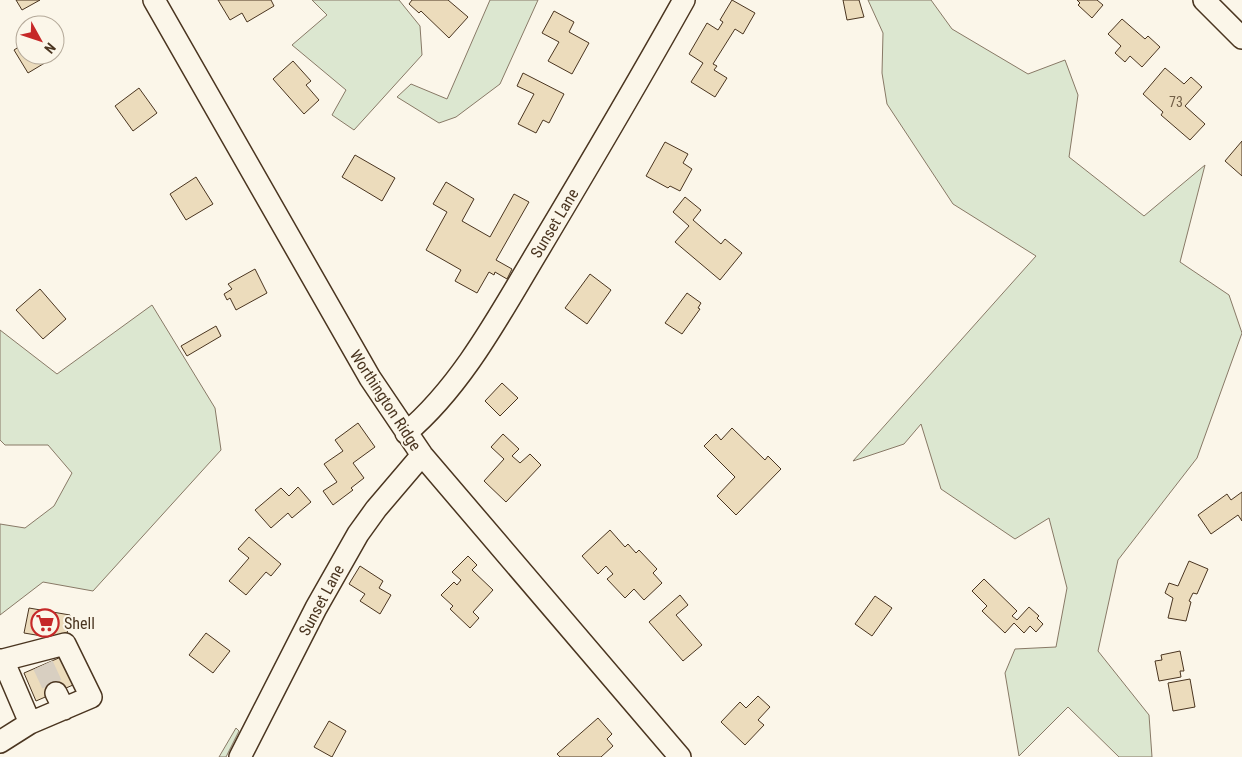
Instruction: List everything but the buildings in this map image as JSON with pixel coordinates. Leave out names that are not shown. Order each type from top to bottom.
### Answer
[{"type":"street","name":"Worthington Ridge","points":[[154,0],[370,378],[406,433],[422,455],[680,757]]},
{"type":"street","name":"Sunset Lane","points":[[406,433],[433,408],[491,326],[626,104],[684,0]]},
{"type":"street","points":[[1204,0],[1242,38]]},
{"type":"street","name":"Sunset Lane","points":[[240,757],[316,608],[358,534],[376,509],[422,455]]},
{"type":"street","points":[[0,742],[30,723],[60,701],[90,697],[65,644],[40,658],[1,660],[30,723]]},
{"type":"green space","points":[[312,0],[399,0],[420,26],[422,55],[354,130],[332,115],[346,90],[292,45],[327,15]]},
{"type":"green space","points":[[490,0],[538,0],[500,84],[456,117],[439,123],[397,97],[411,84],[447,99]]},
{"type":"green space","points":[[868,0],[931,0],[952,29],[1028,74],[1065,60],[1078,95],[1069,157],[1144,216],[1205,165],[1180,262],[1229,295],[1242,333],[1197,458],[1118,560],[1098,651],[1149,715],[1152,757],[1119,757],[1068,707],[1019,756],[1005,673],[1015,649],[1056,647],[1067,588],[1049,518],[1015,539],[941,489],[921,424],[904,444],[853,461],[1036,256],[953,204],[887,104],[882,73],[883,33]]},
{"type":"green space","points":[[152,305],[215,408],[221,450],[93,591],[43,582],[0,615],[0,524],[25,528],[54,506],[72,473],[48,445],[5,445],[0,440],[0,330],[57,374]]},
{"type":"green space","points":[[236,728],[239,731],[226,757],[219,757]]},
{"type":"tunnel","points":[[43,665],[56,693]]},
{"type":"place","name":"Shell","points":[[45,623]]}]
